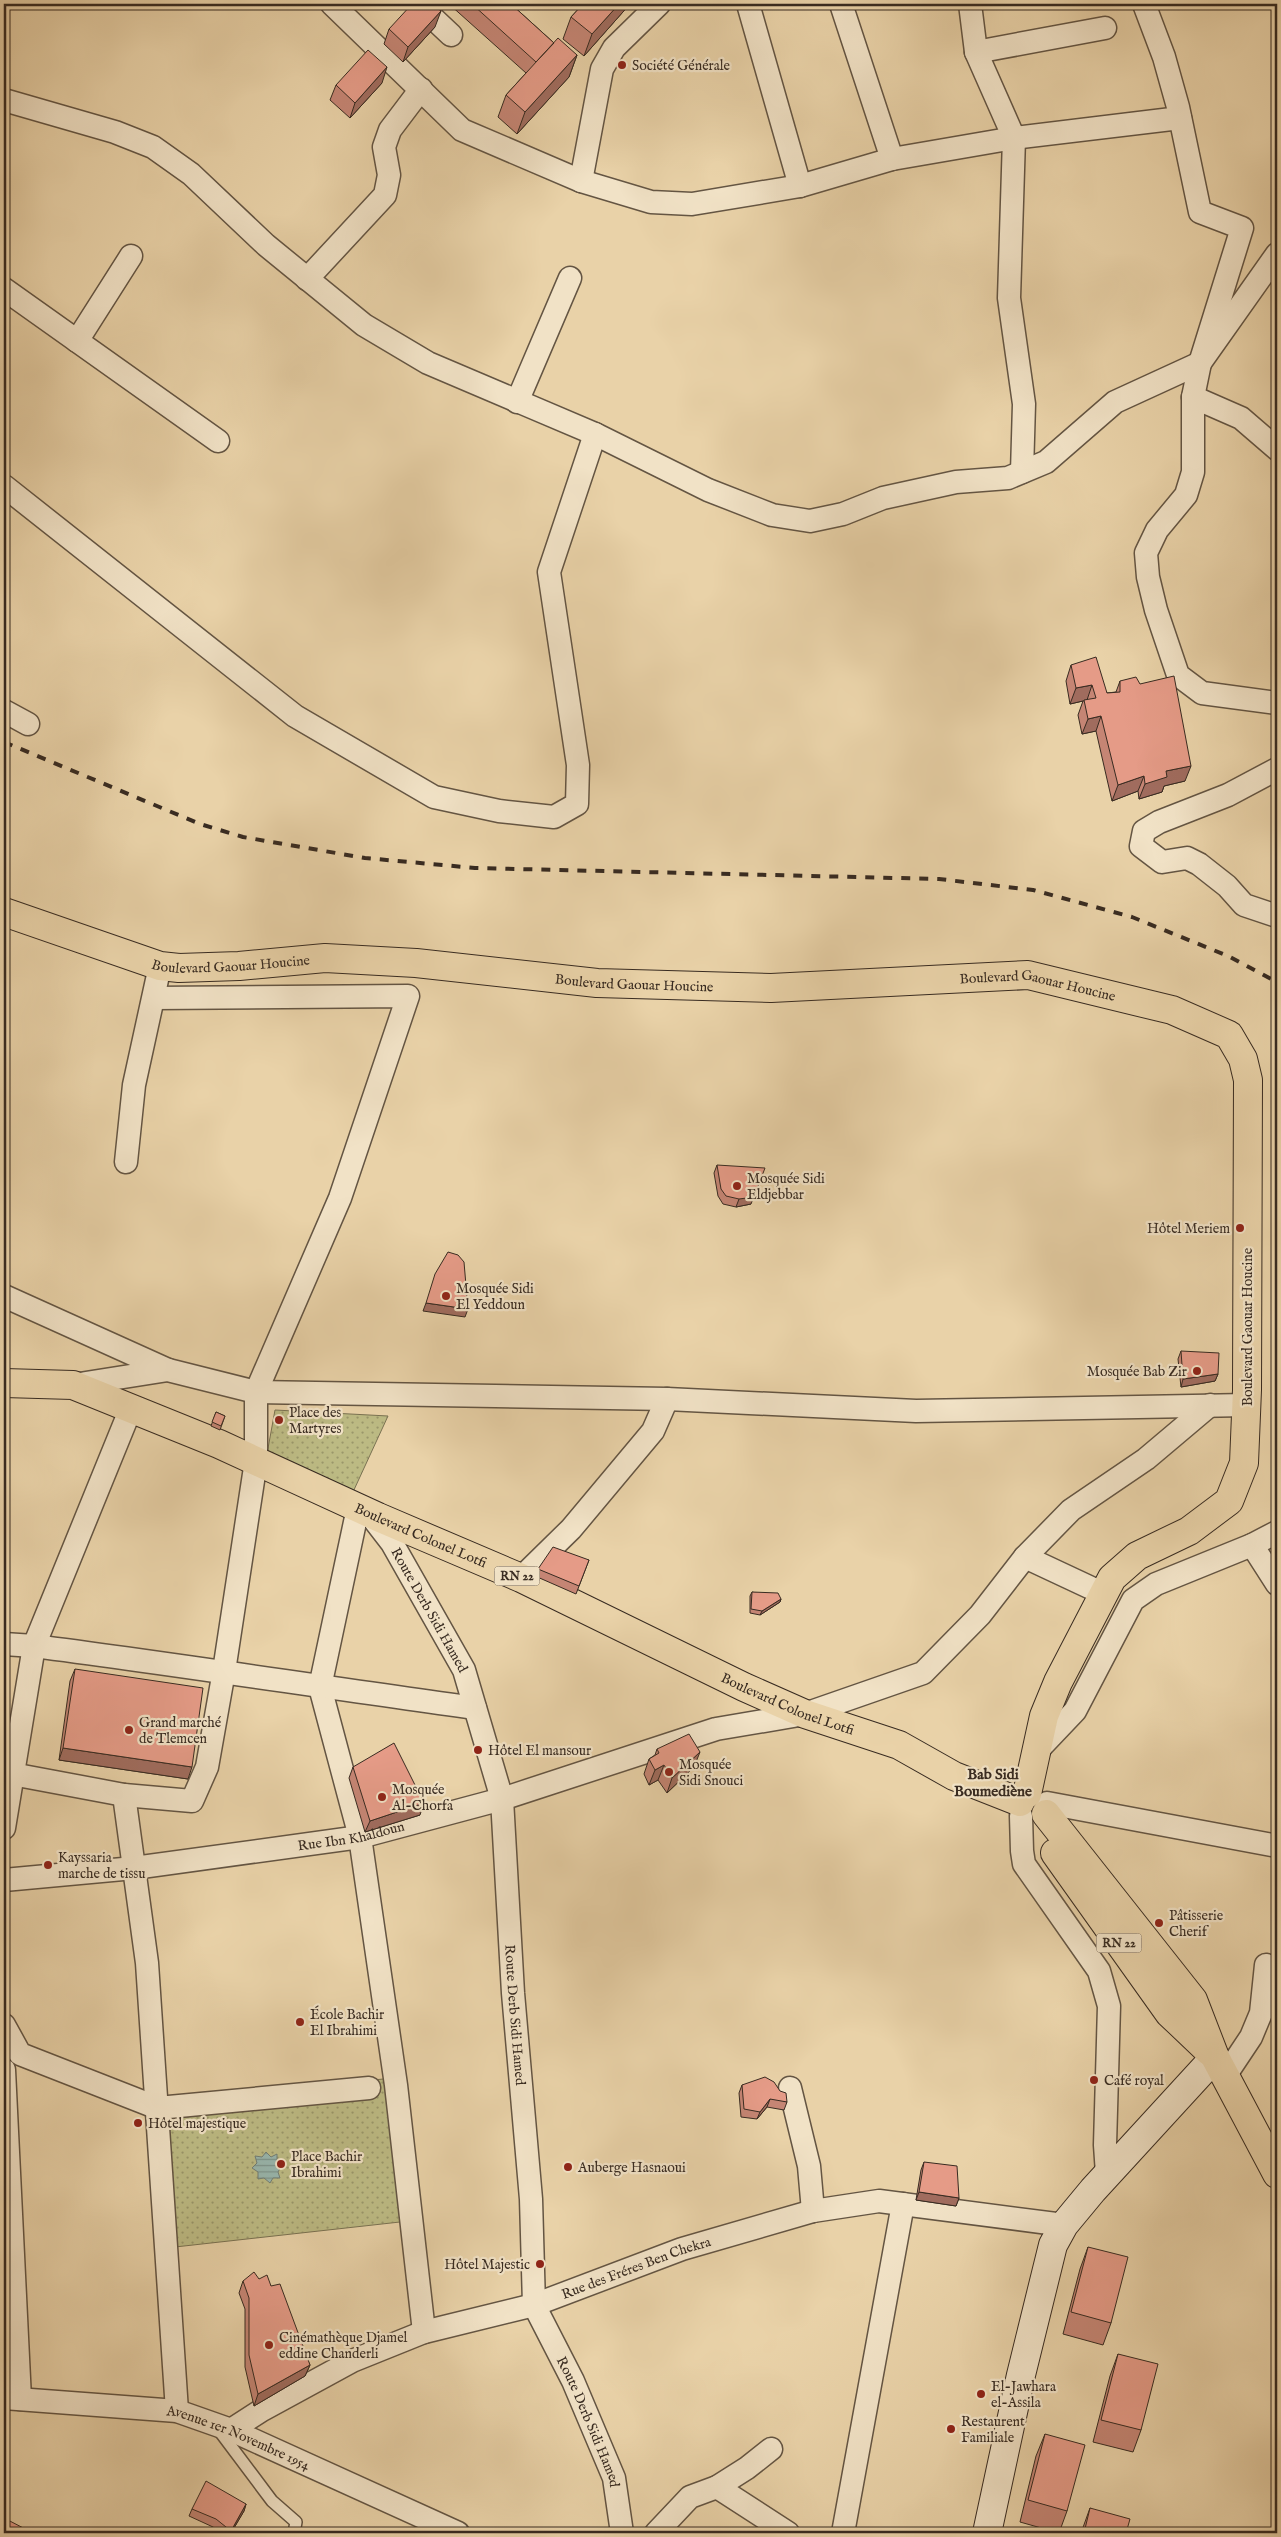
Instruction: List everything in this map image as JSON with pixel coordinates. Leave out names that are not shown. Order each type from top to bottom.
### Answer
[{"type":"main road","name":"Boulevard Gaouar Houcine","points":[[4,912],[160,966],[180,968],[240,966],[325,958],[416,963],[597,983],[771,988],[1028,975],[1172,1010],[1229,1035],[1243,1059],[1248,1080],[1247,1405],[1244,1463],[1229,1502],[1189,1531],[1137,1556],[1112,1578],[1058,1682],[1044,1716],[1037,1751],[1032,1808]]},
{"type":"main road","name":"Boulevard Colonel Lotfi","points":[[4,1384],[73,1385],[131,1408],[521,1578],[744,1687],[805,1714],[899,1745],[954,1776],[1032,1808]]},
{"type":"main road","name":"RN 22","points":[[1032,1808],[1193,2000],[1220,2066],[1275,2165]]},
{"type":"main road","points":[[987,2533],[1023,2366],[1053,2245],[1064,2225],[1107,2174],[1220,2066]]},
{"type":"street","points":[[332,4],[462,130],[581,181],[650,202],[692,204],[800,186],[892,159],[1014,138],[1180,118]]},
{"type":"street","points":[[418,4],[451,35]]},
{"type":"street","points":[[581,181],[602,69],[614,48],[659,4]]},
{"type":"street","points":[[748,4],[800,186]]},
{"type":"street","points":[[841,4],[892,159]]},
{"type":"street","points":[[970,4],[976,52],[1014,138],[1009,298],[1024,404],[1022,472]]},
{"type":"street","points":[[1144,4],[1164,57],[1180,118],[1200,212],[1242,228],[1200,362],[1193,396],[1194,472],[1186,495],[1157,530],[1146,553],[1148,577],[1156,610],[1178,675],[1202,693],[1277,703]]},
{"type":"street","points":[[976,52],[1105,28]]},
{"type":"street","points":[[307,279],[386,195],[389,175],[384,147],[390,130],[421,89]]},
{"type":"street","points":[[4,100],[116,132],[153,147],[191,174],[266,245],[364,325],[428,363],[595,434],[708,490],[772,515],[810,521],[843,514],[883,498],[956,482],[1008,478],[1046,462],[1115,402],[1200,362],[1277,254]]},
{"type":"street","points":[[77,341],[131,256]]},
{"type":"street","points":[[517,402],[570,278]]},
{"type":"street","points":[[4,289],[218,441]]},
{"type":"street","points":[[1193,396],[1241,418],[1277,449]]},
{"type":"street","points":[[4,486],[295,716],[434,797],[499,811],[554,817],[577,804],[578,764],[549,572],[595,434]]},
{"type":"street","points":[[4,711],[28,724]]},
{"type":"street","points":[[1277,769],[1228,795],[1159,822],[1144,831],[1141,846],[1162,862],[1186,858],[1199,864],[1227,886],[1244,905],[1277,916]]},
{"type":"street","points":[[126,1162],[134,1085],[160,966]]},
{"type":"street","points":[[12,1774],[124,1795],[192,1801],[208,1767],[224,1671],[256,1461],[256,1392],[340,1198],[408,996],[154,998]]},
{"type":"street","points":[[4,1296],[168,1370],[256,1392],[667,1400],[916,1411],[1247,1405]]},
{"type":"street","points":[[73,1385],[168,1370]]},
{"type":"street","points":[[521,1578],[571,1529],[653,1431],[667,1400]]},
{"type":"street","name":"Rue Ibn Khaldoun","points":[[4,1880],[134,1868],[360,1837],[502,1799],[716,1728],[805,1714],[923,1673],[980,1615],[1025,1557],[1071,1510],[1146,1458],[1210,1406]]},
{"type":"street","points":[[4,1828],[34,1646],[131,1408]]},
{"type":"street","points":[[362,1510],[320,1687],[360,1837],[396,2085],[424,2332]]},
{"type":"street","name":"Route Derb Sidi Hamed","points":[[362,1510],[392,1543],[464,1670],[502,1799],[513,1993],[532,2200],[534,2305],[573,2380],[614,2478],[622,2533]]},
{"type":"street","points":[[1037,1751],[1075,1711],[1133,1600],[1156,1584],[1252,1545],[1277,1532]]},
{"type":"street","points":[[1252,1545],[1277,1584]]},
{"type":"street","points":[[1025,1557],[1104,1594]]},
{"type":"street","points":[[4,1644],[34,1646],[224,1671],[320,1687],[475,1708]]},
{"type":"street","points":[[124,1795],[147,1963],[177,2411]]},
{"type":"street","points":[[1107,2174],[1109,2006],[1099,1971],[1024,1864],[1022,1851],[1032,1808],[1277,1846]]},
{"type":"street","points":[[1220,2066],[1251,2037],[1261,2013],[1266,1965]]},
{"type":"street","points":[[4,2025],[20,2054],[158,2108],[368,2088]]},
{"type":"street","points":[[4,2070],[12,2399]]},
{"type":"street","points":[[790,2088],[809,2166],[814,2211]]},
{"type":"street","name":"Rue des Fréres Ben Chekra","points":[[223,2427],[262,2410],[352,2362],[424,2332],[534,2305],[682,2249],[814,2211],[879,2201],[1064,2225]]},
{"type":"street","points":[[843,2533],[903,2204]]},
{"type":"street","name":"Avenue 1er Novembre 1954","points":[[12,2399],[177,2411],[223,2427],[458,2533]]},
{"type":"street","points":[[656,2533],[690,2497],[717,2487],[747,2468],[771,2449]]},
{"type":"street","points":[[717,2487],[788,2533]]},
{"type":"lane","points":[[223,2427],[272,2501],[296,2522],[294,2533]]},
{"type":"shaded area","points":[[275,1410],[388,1416],[353,1492],[267,1454]]},
{"type":"shaded area","name":"Place Bachir Ibrahimi","points":[[394,2078],[409,2221],[175,2247],[160,2100]]},
{"type":"water","points":[[266,2152],[271,2157],[277,2154],[277,2161],[282,2165],[278,2172],[280,2178],[273,2178],[270,2183],[264,2178],[258,2179],[258,2172],[252,2168],[257,2163],[255,2156],[262,2157]]},
{"type":"building","points":[[412,4],[432,4],[441,11],[408,47],[389,29]]},
{"type":"building","points":[[472,4],[511,4],[554,43],[536,62]]},
{"type":"building","points":[[583,4],[619,4],[592,34],[571,17]]},
{"type":"building","points":[[558,38],[577,55],[525,112],[506,95]]},
{"type":"building","points":[[368,50],[387,67],[355,103],[336,85]]},
{"type":"building","points":[[1096,657],[1107,693],[1120,692],[1120,681],[1136,677],[1140,684],[1174,676],[1191,766],[1166,771],[1167,777],[1145,784],[1144,776],[1118,785],[1101,716],[1088,719],[1084,700],[1096,698],[1092,685],[1076,688],[1071,665]]},
{"type":"building","name":"Mosquée Sidi Eldjebbar","points":[[717,1165],[765,1168],[754,1197],[739,1199],[726,1196],[721,1189]]},
{"type":"building","name":"Mosquée Sidi El Yeddoun","points":[[448,1252],[458,1255],[464,1262],[468,1309],[426,1303],[435,1274]]},
{"type":"building","name":"Mosquée Bab Zir","points":[[1181,1351],[1219,1353],[1218,1374],[1183,1379]]},
{"type":"building","points":[[216,1412],[225,1416],[221,1426],[212,1422]]},
{"type":"building","points":[[553,1547],[589,1560],[579,1586],[538,1569]]},
{"type":"building","points":[[752,1592],[778,1593],[781,1599],[762,1611],[751,1609]]},
{"type":"building","name":"Grand marché de Tlemcen","points":[[75,1669],[203,1688],[192,1767],[63,1748]]},
{"type":"building","points":[[689,1734],[700,1752],[672,1778],[664,1765],[655,1770],[649,1759],[659,1753],[657,1749]]},
{"type":"building","name":"Mosquée Al-Chorfa","points":[[394,1743],[424,1803],[370,1821],[353,1767]]},
{"type":"building","points":[[765,2077],[774,2082],[780,2091],[786,2093],[787,2102],[770,2099],[760,2112],[744,2109],[742,2085]]},
{"type":"building","points":[[924,2162],[957,2166],[959,2198],[919,2192]]},
{"type":"building","points":[[1088,2247],[1128,2257],[1111,2323],[1071,2312]]},
{"type":"building","name":"Cinémathèque Djamel eddine Chanderli","points":[[254,2272],[259,2279],[267,2275],[271,2286],[280,2284],[310,2365],[258,2394],[249,2355],[249,2298],[243,2281]]},
{"type":"building","points":[[1118,2354],[1158,2364],[1141,2430],[1101,2420]]},
{"type":"building","points":[[1045,2434],[1085,2445],[1067,2511],[1028,2500]]},
{"type":"building","points":[[206,2481],[246,2504],[231,2531],[216,2519],[192,2509]]},
{"type":"building","points":[[1090,2508],[1130,2519],[1126,2533],[1084,2533]]},
{"type":"building","points":[[4,2518],[33,2533],[4,2533]]},
{"type":"railway","points":[[4,742],[200,824],[243,837],[365,858],[475,868],[939,879],[1033,890],[1132,917],[1228,956],[1277,982]]},
{"type":"place","name":"Société Générale","points":[[622,65]]},
{"type":"place","name":"Mosquée Sidi Eldjebbar","points":[[737,1186]]},
{"type":"place","name":"Hôtel Meriem","points":[[1240,1228]]},
{"type":"place","name":"Mosquée Sidi El Yeddoun","points":[[446,1296]]},
{"type":"place","name":"Mosquée Bab Zir","points":[[1197,1371]]},
{"type":"place","name":"Place des Martyres","points":[[279,1420]]},
{"type":"place","name":"Grand marché de Tlemcen","points":[[129,1730]]},
{"type":"place","name":"Hôtel El mansour","points":[[478,1750]]},
{"type":"place","name":"Mosquée Sidi Snouci","points":[[669,1772]]},
{"type":"place","name":"Mosquée Al-Chorfa","points":[[382,1797]]},
{"type":"place","name":"Kayssaria marche de tissu","points":[[48,1865]]},
{"type":"place","name":"Pâtisserie Cherif","points":[[1159,1923]]},
{"type":"place","name":"École Bachir El Ibrahimi","points":[[300,2022]]},
{"type":"place","name":"Café royal","points":[[1094,2080]]},
{"type":"place","name":"Hôtel majestique","points":[[138,2123]]},
{"type":"place","name":"Place Bachir Ibrahimi","points":[[281,2164]]},
{"type":"place","name":"Auberge Hasnaoui","points":[[568,2167]]},
{"type":"place","name":"Hôtel Majestic","points":[[540,2264]]},
{"type":"place","name":"Cinémathèque Djamel eddine Chanderli","points":[[269,2345]]},
{"type":"place","name":"El-Jawhara el-Assila","points":[[981,2394]]},
{"type":"place","name":"Restaurent Familiale","points":[[951,2429]]},
{"type":"district","name":"Bab Sidi Boumediène","points":[[993,1782]]}]
